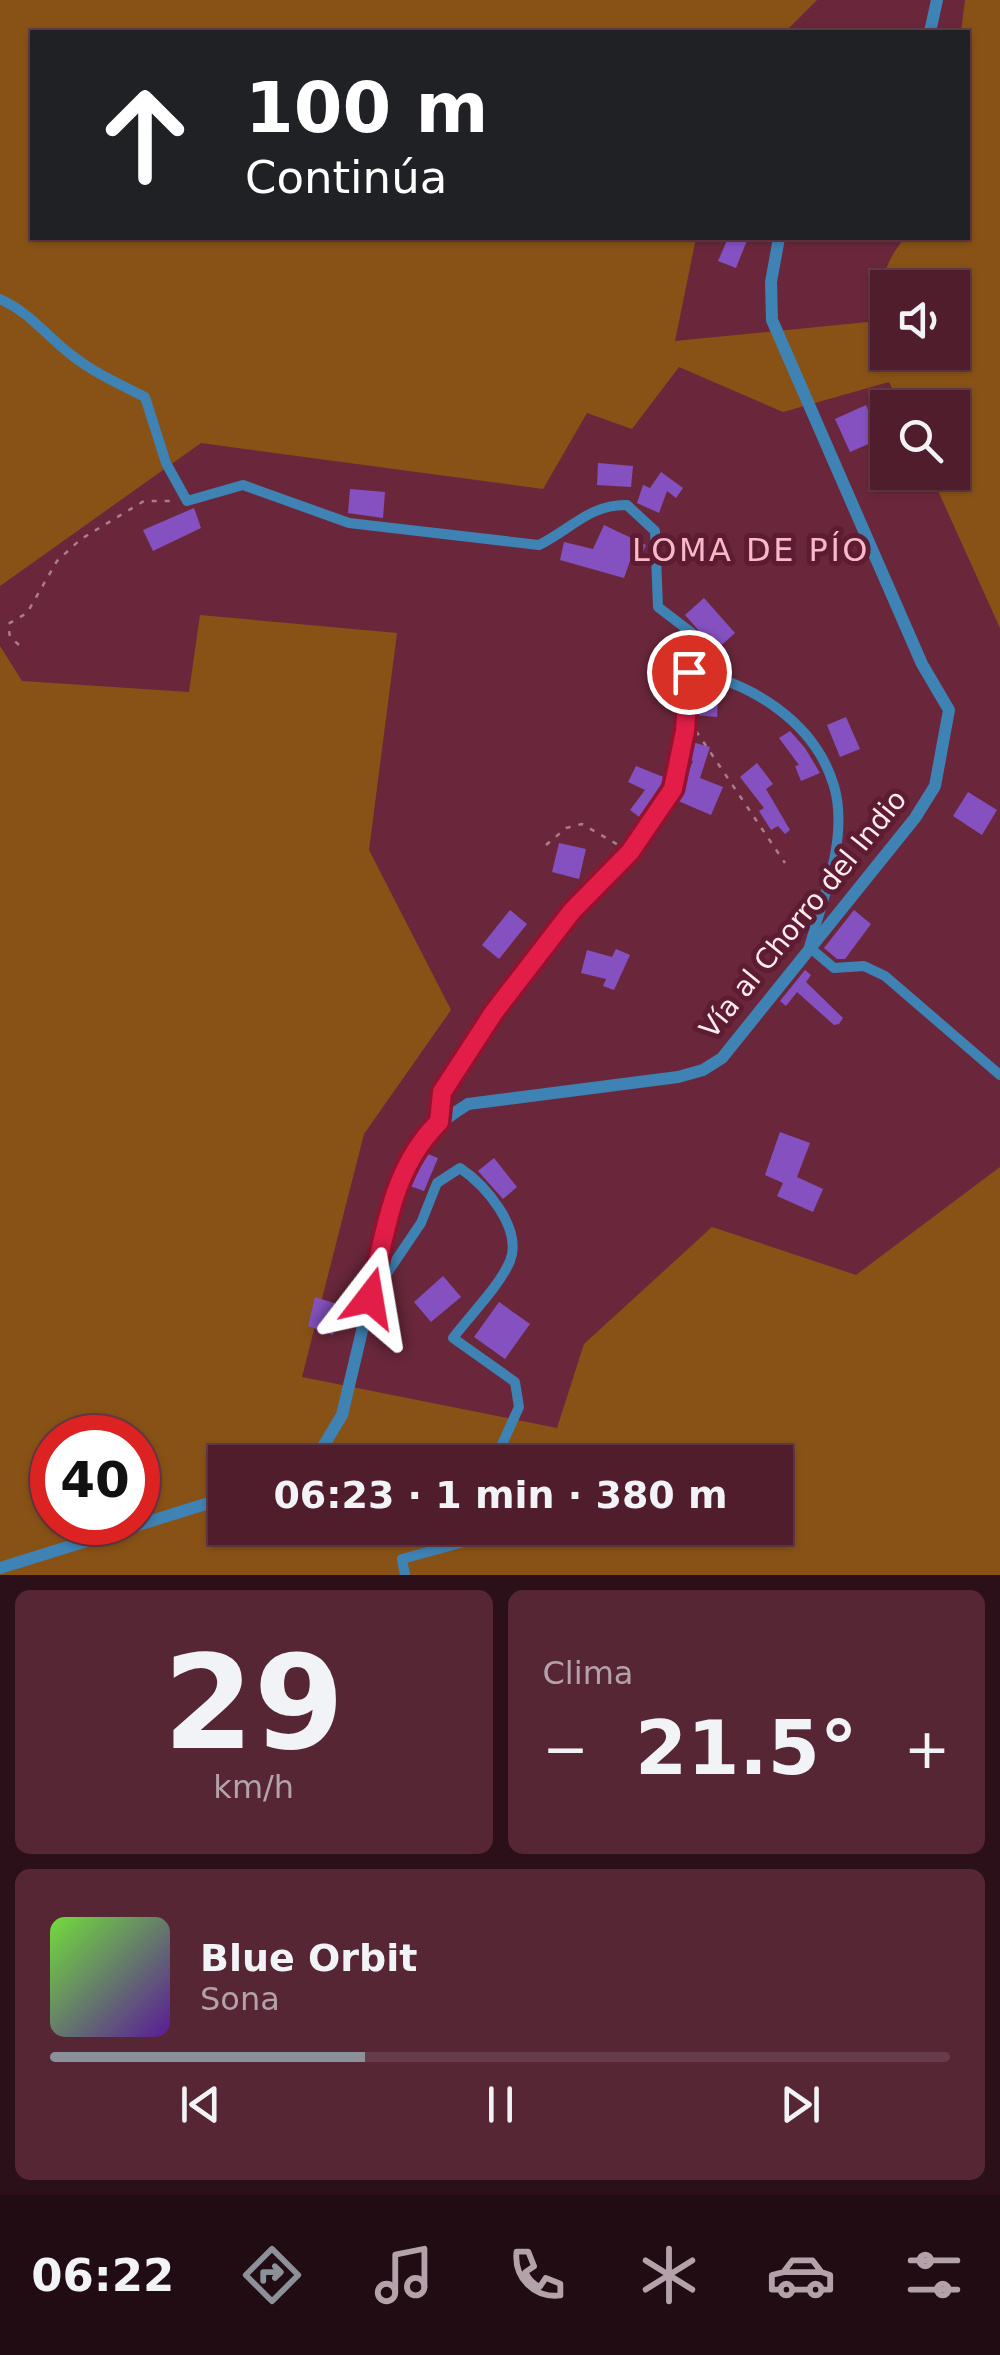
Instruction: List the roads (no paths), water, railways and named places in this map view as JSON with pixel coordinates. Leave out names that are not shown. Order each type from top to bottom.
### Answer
[{"type":"street","points":[[930,30],[937,0]]},
{"type":"street","name":"Vía al Chorro del Indio","points":[[324,1445],[342,1416],[400,1175],[415,1145],[439,1122],[468,1104],[704,1070],[722,1058],[936,786],[949,710],[922,664],[772,320],[779,240]]},
{"type":"street","points":[[0,299],[22,308],[68,352],[103,377],[146,398],[166,462],[186,502],[243,485],[350,524],[539,544],[576,518],[611,505],[627,505],[655,531],[658,607],[692,632],[685,731],[673,789],[630,852],[572,911],[494,1012],[442,1092],[439,1122]]},
{"type":"street","points":[[689,672],[726,678],[756,692],[790,718],[815,748],[835,788],[832,870],[809,947],[834,968],[864,966],[885,976],[1000,1075]]},
{"type":"street","points":[[370,1298],[421,1223],[437,1183],[460,1168],[482,1183],[511,1233],[510,1260],[453,1338],[515,1382],[519,1407],[502,1445]]},
{"type":"street","points":[[0,1568],[208,1503]]},
{"type":"street","points":[[405,1575],[402,1559],[456,1545]]},
{"type":"district","name":"LOMA DE PÍO","points":[[751,550]]}]
